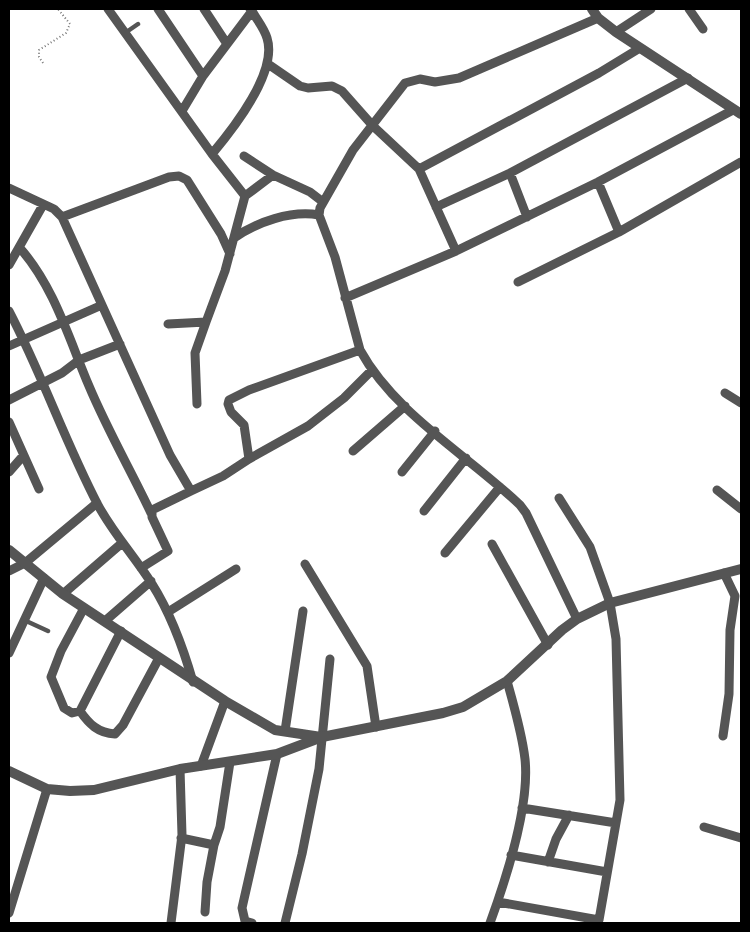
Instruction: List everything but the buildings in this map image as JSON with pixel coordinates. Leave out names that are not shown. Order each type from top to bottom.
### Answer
[{"type":"street","points":[[108,9],[212,154],[245,196]]},
{"type":"street","points":[[158,9],[203,76]]},
{"type":"street","points":[[204,9],[227,44]]},
{"type":"street","points":[[616,32],[651,9]]},
{"type":"street","points":[[688,9],[703,29]]},
{"type":"street","points":[[182,111],[203,76],[251,10],[268,39],[268,64],[239,120],[212,154]]},
{"type":"street","points":[[345,298],[456,251],[528,217],[737,112],[616,32],[595,13],[459,78],[436,82],[412,80],[405,83],[353,150],[323,202],[319,215],[335,257],[345,298],[360,350],[372,370],[385,387],[404,406],[500,487],[526,513],[577,619]]},
{"type":"street","points":[[419,170],[640,48]]},
{"type":"street","points":[[268,64],[300,86],[308,88],[332,86],[338,88],[373,126],[419,170],[456,251]]},
{"type":"street","points":[[436,207],[510,173],[688,78]]},
{"type":"street","points":[[244,156],[274,175],[310,192],[323,202]]},
{"type":"street","points":[[518,282],[619,232],[741,162]]},
{"type":"street","points":[[510,173],[528,217]]},
{"type":"street","points":[[196,404],[195,353],[226,271],[245,196],[274,175]]},
{"type":"street","points":[[62,217],[154,182],[178,176],[188,180],[221,234],[230,254]]},
{"type":"street","points":[[598,182],[619,232]]},
{"type":"street","points":[[9,188],[54,210],[62,217],[170,455],[191,491]]},
{"type":"street","points":[[9,266],[43,205]]},
{"type":"street","points":[[234,238],[272,220],[299,214],[319,215]]},
{"type":"street","points":[[19,247],[40,272],[90,388],[168,551],[141,568]]},
{"type":"street","points":[[9,346],[102,305]]},
{"type":"street","points":[[9,311],[97,503],[168,612],[183,648],[193,682]]},
{"type":"street","points":[[168,324],[206,322]]},
{"type":"street","points":[[9,400],[62,373],[78,360],[120,344]]},
{"type":"street","points":[[249,459],[244,426],[231,412],[228,404],[229,400],[249,390],[360,350]]},
{"type":"street","points":[[151,513],[152,510],[222,476],[314,422],[344,398],[372,370]]},
{"type":"street","points":[[725,393],[741,403]]},
{"type":"street","points":[[353,451],[404,406]]},
{"type":"street","points":[[9,422],[23,456],[40,489]]},
{"type":"street","points":[[402,472],[435,431]]},
{"type":"street","points":[[9,472],[23,456]]},
{"type":"street","points":[[424,511],[466,458]]},
{"type":"street","points":[[445,553],[500,487]]},
{"type":"street","points":[[717,490],[741,509]]},
{"type":"street","points":[[498,902],[599,922],[620,800],[616,639],[610,604],[590,547],[558,498]]},
{"type":"street","points":[[9,572],[25,563],[97,503]]},
{"type":"street","points":[[63,594],[122,543]]},
{"type":"street","points":[[492,544],[548,645]]},
{"type":"street","points":[[9,550],[63,594],[121,631],[193,682],[266,726],[322,737]]},
{"type":"street","points":[[305,564],[367,666],[376,727]]},
{"type":"street","points":[[168,612],[236,569]]},
{"type":"street","points":[[9,772],[47,789],[70,791],[94,790],[180,769],[276,754],[322,737],[463,707],[507,681],[577,619],[610,604],[741,569]]},
{"type":"street","points":[[722,736],[729,694],[730,630],[735,596],[724,573]]},
{"type":"street","points":[[9,653],[44,578]]},
{"type":"street","points":[[105,621],[150,582]]},
{"type":"street","points":[[84,608],[58,657],[51,677],[64,708],[72,713],[80,710],[121,631]]},
{"type":"street","points":[[285,731],[302,611]]},
{"type":"street","points":[[80,710],[95,728],[106,733],[115,734],[123,725],[159,658]]},
{"type":"street","points":[[285,923],[302,854],[319,769],[330,659]]},
{"type":"street","points":[[490,923],[498,902],[522,808],[525,759],[507,681]]},
{"type":"street","points":[[202,766],[225,701]]},
{"type":"street","points":[[248,922],[242,908],[249,868],[276,754]]},
{"type":"street","points":[[205,912],[207,882],[214,845],[220,827],[230,762]]},
{"type":"street","points":[[171,923],[181,838],[180,769]]},
{"type":"street","points":[[9,913],[47,789]]},
{"type":"street","points":[[522,808],[616,823]]},
{"type":"street","points":[[548,862],[556,839],[569,816]]},
{"type":"street","points":[[704,827],[741,838]]},
{"type":"street","points":[[181,838],[214,845]]},
{"type":"street","points":[[511,854],[607,872]]},
{"type":"lane","points":[[125,33],[138,24]]},
{"type":"lane","points":[[24,620],[48,632]]},
{"type":"path","points":[[43,63],[39,57],[39,50],[66,34],[70,24],[58,9]]}]
